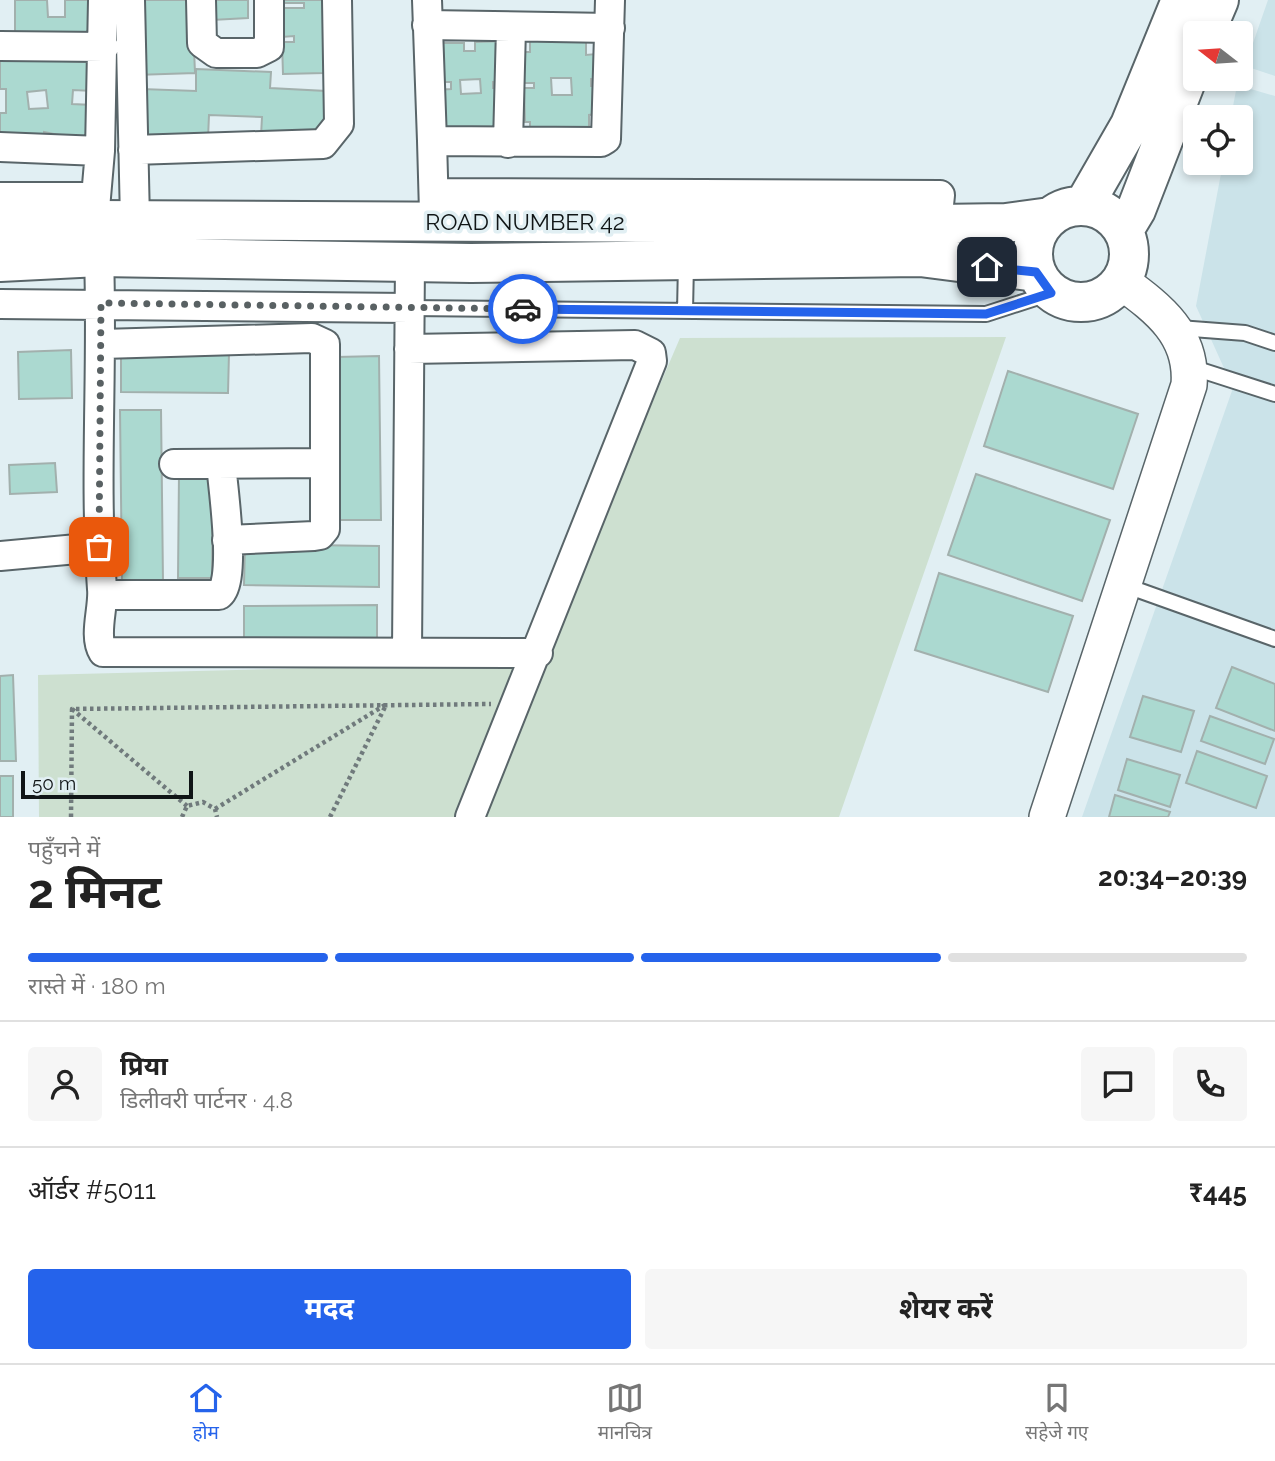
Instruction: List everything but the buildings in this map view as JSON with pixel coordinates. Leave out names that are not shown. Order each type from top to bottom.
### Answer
[{"type":"main road","points":[[1067,211],[1115,218],[1124,230],[1130,248],[1129,268],[1122,282],[1105,297],[1089,303],[1069,302],[1044,283],[1034,242],[1067,211],[1130,125],[1181,0]]},
{"type":"main road","points":[[1210,21],[1219,0]]},
{"type":"main road","points":[[1124,230],[1136,210],[1183,89]]},
{"type":"main road","name":"ROAD NUMBER 42","points":[[0,224],[95,208],[135,220],[434,206],[854,209],[937,224],[1006,223],[1067,211]]},
{"type":"main road","name":"ROAD NUMBER 42","points":[[0,262],[99,257],[471,263],[920,257],[1044,283]]},
{"type":"street","points":[[0,197],[95,208],[104,47],[103,0]]},
{"type":"street","points":[[130,0],[135,220]]},
{"type":"street","points":[[201,0],[202,43],[216,54],[257,53],[269,47],[269,0]]},
{"type":"street","points":[[133,150],[323,144],[339,124],[337,0]]},
{"type":"street","points":[[432,141],[604,141],[608,132],[610,0]]},
{"type":"street","points":[[434,206],[427,13],[511,28],[610,28]]},
{"type":"street","points":[[509,143],[511,28]]},
{"type":"street","points":[[0,46],[104,47]]},
{"type":"street","points":[[0,147],[100,151]]},
{"type":"street","points":[[99,257],[102,344],[99,547],[103,595],[99,643],[103,652],[538,653]]},
{"type":"street","points":[[407,652],[410,260]]},
{"type":"street","points":[[1048,817],[1189,385],[1191,367],[1181,337],[1162,312],[1122,282]]},
{"type":"street","points":[[0,304],[410,308]]},
{"type":"street","points":[[102,344],[318,340],[326,344],[324,463],[327,524],[320,535],[227,540]]},
{"type":"street","points":[[409,349],[635,345],[651,353],[652,361],[538,653],[470,817]]},
{"type":"street","points":[[174,464],[324,463]]},
{"type":"street","points":[[103,595],[219,595],[228,582],[221,464]]},
{"type":"street","points":[[0,555],[99,547]]},
{"type":"lane","points":[[685,311],[686,260]]},
{"type":"lane","points":[[410,308],[986,314],[1044,283]]},
{"type":"lane","points":[[1174,327],[1245,334],[1275,342]]},
{"type":"lane","points":[[1191,367],[1275,394]]},
{"type":"lane","points":[[1124,585],[1275,639]]},
{"type":"path","points":[[72,709],[516,703]]},
{"type":"path","points":[[215,810],[386,705]]},
{"type":"path","points":[[330,817],[386,705]]},
{"type":"path","points":[[72,709],[187,806]]},
{"type":"path","points":[[71,817],[72,709]]},
{"type":"path","points":[[187,806],[202,802],[215,810],[217,817]]},
{"type":"path","points":[[182,817],[187,806]]},
{"type":"shaded area","points":[[1268,0],[1275,0],[1275,76],[1253,69],[1253,43]]},
{"type":"shaded area","points":[[1253,90],[1275,96],[1275,817],[1082,817],[1233,388],[1196,306],[1221,175],[1253,175],[1253,105],[1233,105],[1236,91]]},
{"type":"green space","points":[[1006,337],[839,817],[474,817],[680,338]]},
{"type":"green space","points":[[518,663],[458,817],[39,817],[38,675]]},
{"type":"way so far","points":[[99,547],[101,303],[523,309]]},
{"type":"route","points":[[523,309],[986,314],[1051,293],[1036,272],[987,267]]}]
